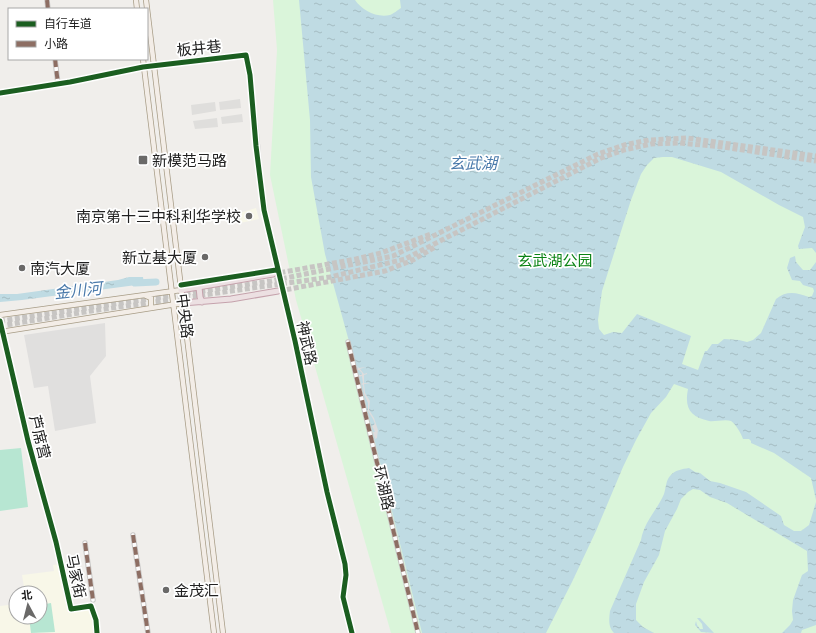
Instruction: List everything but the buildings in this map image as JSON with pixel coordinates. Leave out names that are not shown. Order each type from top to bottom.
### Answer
[{"type":"highway","points":[[181,290],[273,274]]},
{"type":"highway","points":[[199,287],[202,302]]},
{"type":"highway","points":[[183,303],[202,302],[278,291]]},
{"type":"main road","name":"中央路","points":[[148,16],[223,633]]},
{"type":"main road","name":"中央路","points":[[143,60],[214,633]]},
{"type":"main road","points":[[0,315],[181,290]]},
{"type":"main road","points":[[145,295],[151,298],[151,308]]},
{"type":"main road","points":[[1,332],[183,303]]},
{"type":"street","name":"板井巷","points":[[0,93],[58,84],[154,65],[246,55]]},
{"type":"street","name":"神武路","points":[[246,55],[250,75],[256,146],[264,210],[295,341],[319,456],[345,564],[346,575],[343,597],[352,633]]},
{"type":"street","points":[[55,60],[58,84]]},
{"type":"street","name":"芦席营","points":[[0,321],[1,332],[28,442],[58,548]]},
{"type":"street","name":"环湖路","points":[[348,342],[418,633]]},
{"type":"street","points":[[133,535],[148,633]]},
{"type":"street","points":[[85,543],[93,600]]},
{"type":"street","name":"马家街","points":[[58,548],[71,609],[91,606],[96,620],[97,633]]},
{"type":"shaded area","points":[[240,99],[241,108],[220,110],[219,102]]},
{"type":"shaded area","points":[[215,102],[216,111],[192,115],[191,105]]},
{"type":"shaded area","points":[[242,114],[243,122],[222,124],[221,117]]},
{"type":"shaded area","points":[[217,118],[218,127],[195,129],[193,121]]},
{"type":"shaded area","name":"南京第十三中科利华学校","points":[[256,208],[259,219],[240,223],[239,213]]},
{"type":"shaded area","points":[[105,323],[106,356],[90,376],[96,423],[55,431],[48,386],[34,388],[24,335]]},
{"type":"shaded area","points":[[59,564],[70,611],[89,608],[95,622],[95,633],[0,633],[0,606],[8,605],[8,625],[48,625],[48,585],[24,585],[22,575],[54,571],[53,565]]},
{"type":"green space","name":"玄武湖","points":[[273,0],[816,0],[816,633],[391,633],[296,300],[270,175],[277,50]]},
{"type":"green space","points":[[21,448],[28,507],[0,511],[0,450]]},
{"type":"green space","points":[[51,603],[55,632],[31,633],[30,625],[48,625],[48,604]]},
{"type":"water","name":"玄武湖","points":[[299,0],[355,0],[365,10],[385,16],[401,8],[400,0],[816,0],[816,253],[812,248],[799,249],[798,246],[805,227],[803,217],[721,172],[672,157],[654,158],[641,174],[631,200],[602,291],[598,320],[599,329],[604,335],[613,332],[622,333],[637,314],[691,336],[682,364],[698,370],[705,351],[707,351],[712,344],[718,344],[724,339],[747,342],[753,340],[761,333],[776,299],[780,296],[792,293],[809,297],[812,296],[814,291],[813,288],[803,285],[800,281],[792,280],[787,268],[790,258],[795,256],[796,262],[803,270],[810,270],[816,262],[816,500],[811,478],[774,453],[751,443],[749,439],[743,439],[738,429],[731,421],[709,421],[693,414],[688,407],[687,402],[688,389],[674,384],[666,397],[651,413],[636,440],[596,531],[546,633],[422,633],[361,385],[325,254],[311,177],[310,120]]},
{"type":"water","points":[[129,277],[143,277],[144,284],[0,302],[0,294],[17,294],[118,280]]},
{"type":"water","points":[[689,468],[700,473],[710,481],[746,492],[781,516],[784,525],[794,531],[801,531],[809,525],[816,502],[816,625],[802,630],[801,633],[782,633],[793,620],[793,600],[802,575],[808,571],[807,551],[727,503],[710,497],[700,490],[693,489],[681,499],[665,531],[659,555],[644,582],[636,604],[636,620],[643,627],[654,633],[614,633],[612,631],[609,623],[610,611],[641,540],[645,527],[664,494],[669,478],[676,471]]},
{"type":"water","points":[[697,618],[700,618],[714,633],[701,632],[695,625],[696,621],[700,629],[703,629],[702,624]]},
{"type":"pier","points":[[355,364],[359,368],[366,367],[360,369],[364,374],[367,373],[364,375],[364,383],[371,383],[364,384],[365,393],[370,401],[369,410],[374,418],[378,430],[377,438],[375,439],[373,432],[375,432],[372,426],[375,424],[368,411],[368,403],[364,394],[363,385],[361,384],[363,383],[362,376],[359,377],[362,373],[357,370],[358,368]]},
{"type":"waterway","name":"金川河","points":[[135,283],[156,282]]},
{"type":"tunnel","points":[[0,321],[271,281],[393,256],[598,154],[624,145],[649,140],[687,138],[816,156]]},
{"type":"tunnel","points":[[0,326],[91,311],[330,277],[405,259],[601,158],[624,150],[651,144],[680,143],[723,147],[816,161]]},
{"type":"tunnel","points":[[273,274],[381,253],[431,234]]},
{"type":"tunnel","points":[[279,291],[385,271],[413,260],[435,247]]},
{"type":"marked path","points":[[47,0],[48,8]]},
{"type":"marked path","points":[[55,60],[58,84]]},
{"type":"marked path","points":[[348,342],[418,633]]},
{"type":"marked path","points":[[133,535],[148,633]]},
{"type":"marked path","points":[[85,543],[93,600]]},
{"type":"cycle path","points":[[0,93],[70,82],[143,67],[246,55],[250,75],[256,146],[264,210],[295,341],[327,492],[345,564],[346,575],[343,597],[352,633]]},
{"type":"cycle path","points":[[181,285],[276,270]]},
{"type":"cycle path","points":[[0,321],[28,441],[56,542],[71,609],[91,606],[96,620],[97,633]]},
{"type":"place","name":"新模范马路","points":[[143,160]]},
{"type":"place","name":"南京第十三中科利华学校","points":[[249,216]]},
{"type":"place","name":"新立基大厦","points":[[205,257]]},
{"type":"place","name":"南汽大厦","points":[[22,268]]},
{"type":"place","name":"金茂汇","points":[[166,590]]},
{"type":"park label","name":"玄武湖公园","points":[[555,260]]}]
